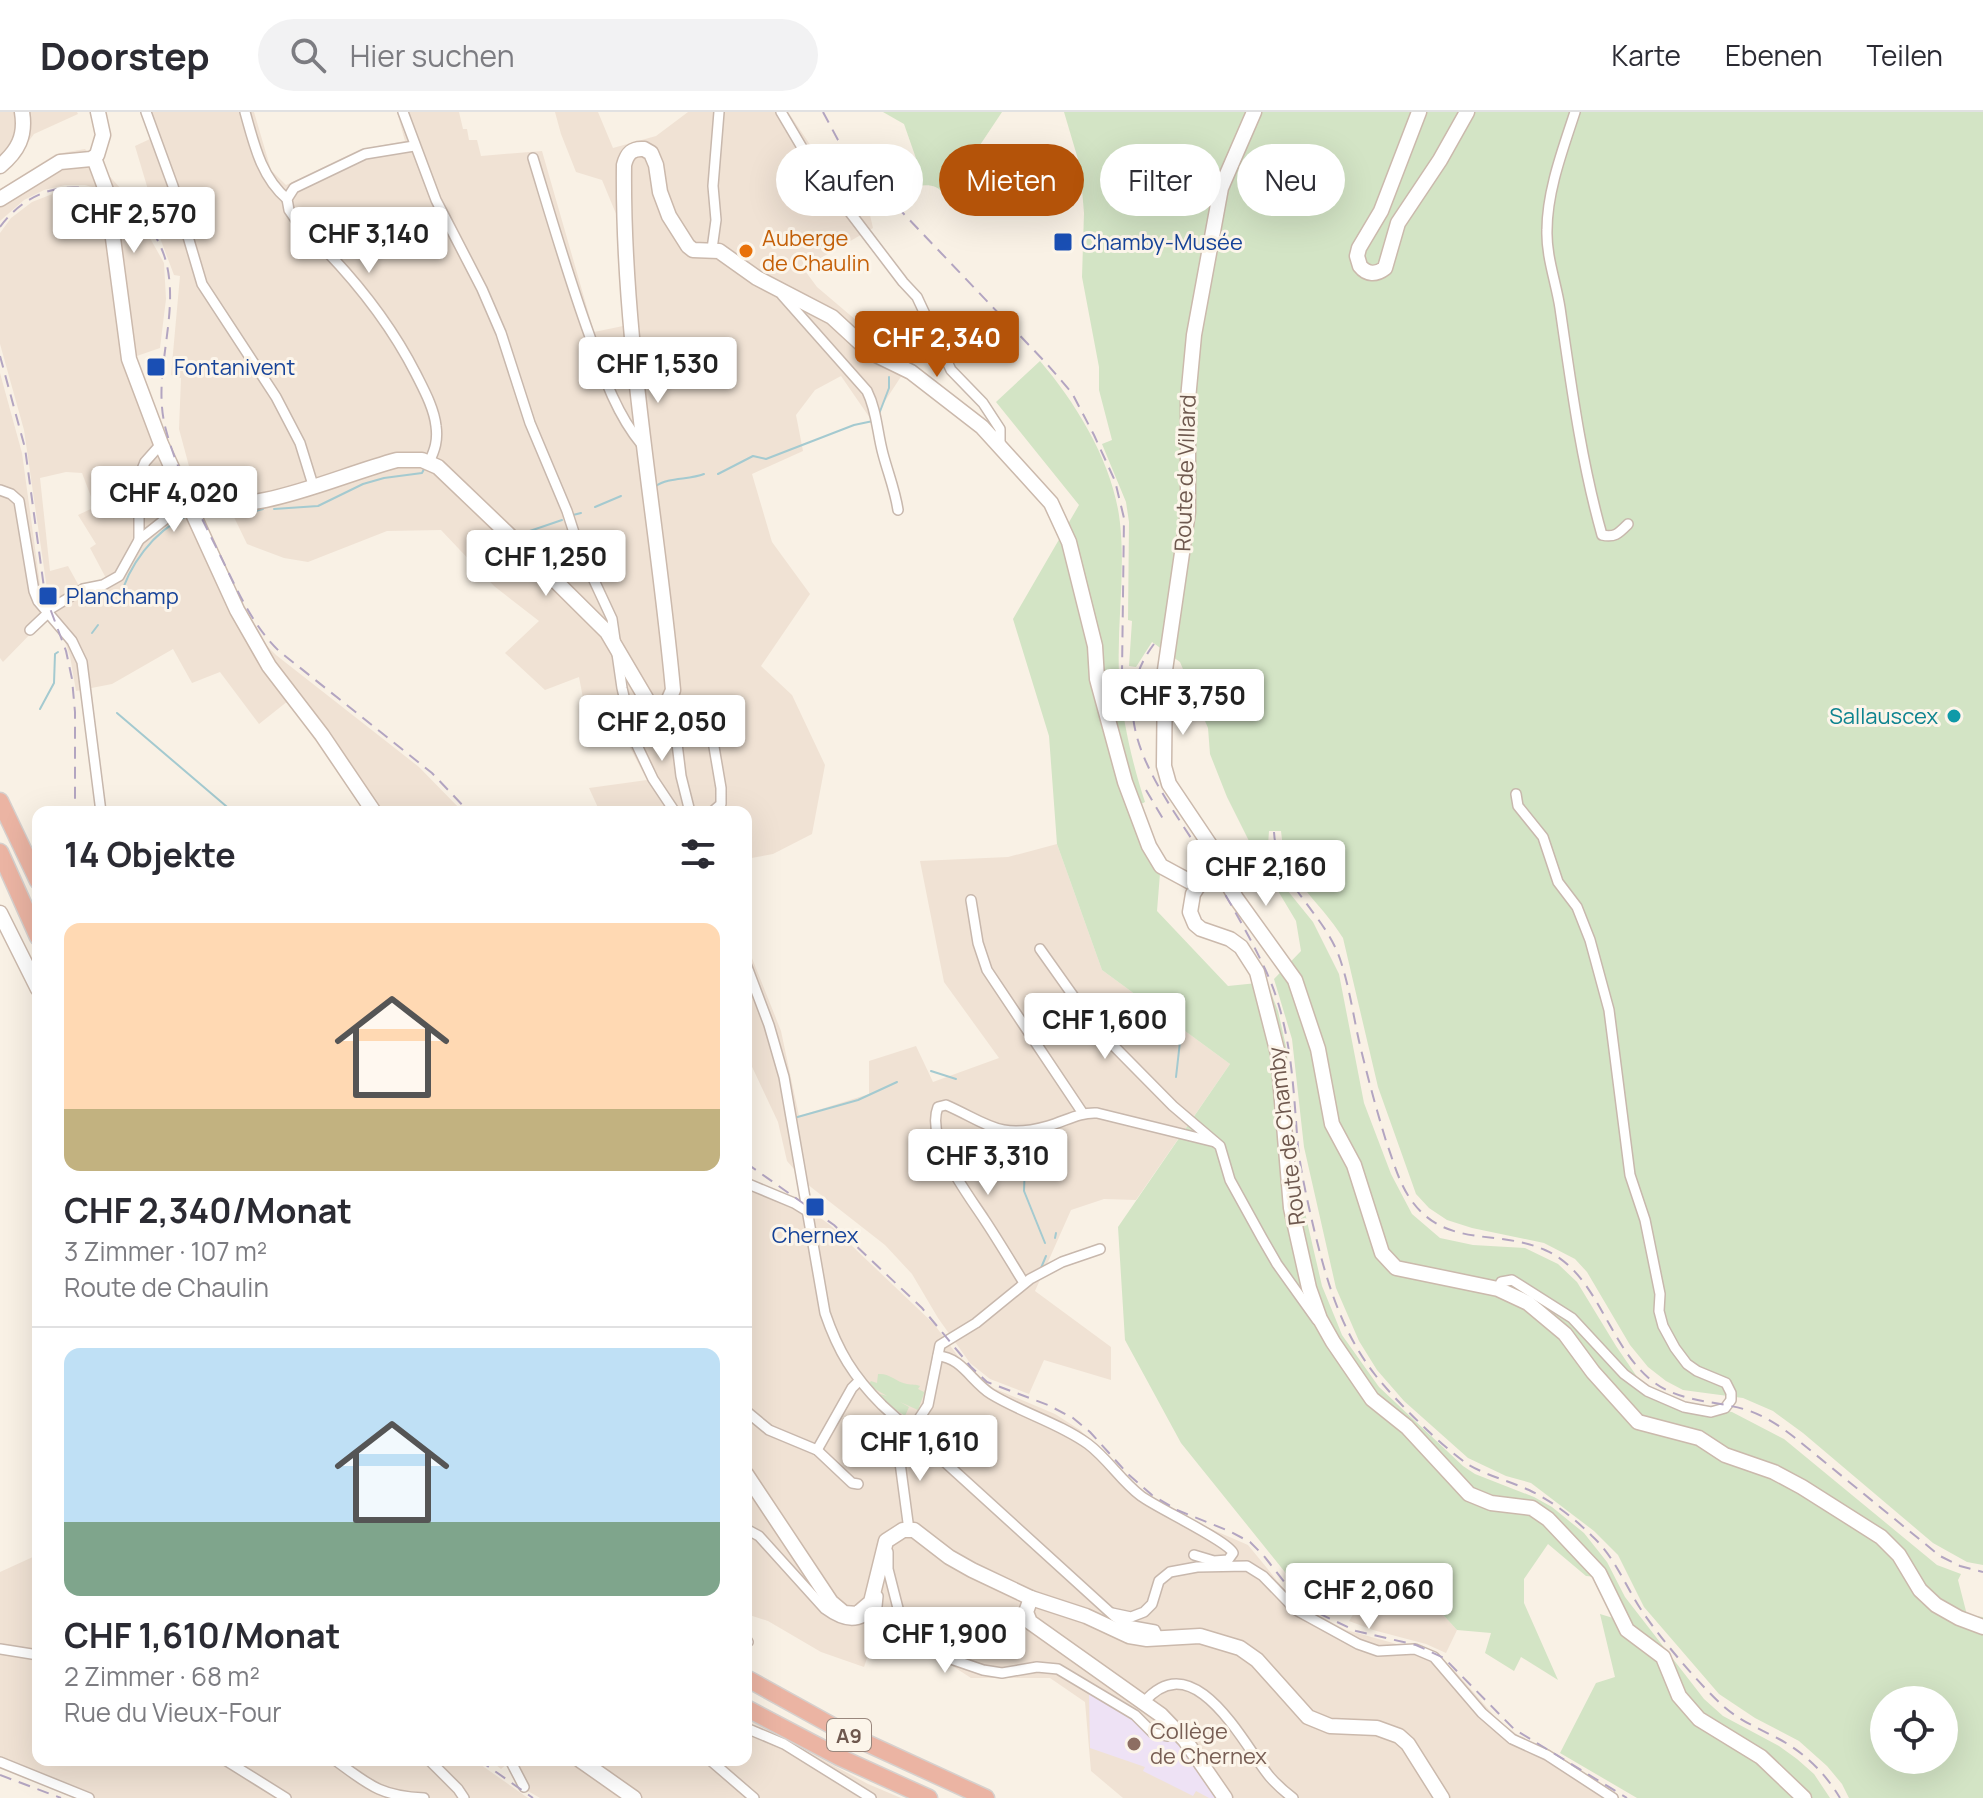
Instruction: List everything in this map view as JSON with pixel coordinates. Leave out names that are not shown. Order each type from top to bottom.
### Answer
[{"type":"highway","points":[[0,801],[32,868]]},
{"type":"highway","points":[[0,852],[32,924]]},
{"type":"highway","name":"A9","points":[[752,1681],[837,1729],[986,1798]]},
{"type":"highway","name":"A9","points":[[752,1711],[924,1796]]},
{"type":"street","points":[[0,166],[14,153],[22,137],[22,112]]},
{"type":"street","points":[[0,199],[60,162],[94,158],[102,141],[98,112]]},
{"type":"street","points":[[146,112],[173,186],[202,284],[276,397],[300,443],[313,485]]},
{"type":"street","points":[[245,112],[254,146],[268,178],[287,199],[289,210],[366,294],[400,342],[424,389],[435,419],[436,444],[429,462]]},
{"type":"street","points":[[403,112],[436,200],[501,333],[530,423],[579,548],[612,619],[634,739],[653,779],[671,806]]},
{"type":"street","points":[[712,249],[716,220],[713,186],[719,112]]},
{"type":"street","points":[[781,112],[807,156],[917,297],[951,370],[983,403],[1000,429],[1000,445]]},
{"type":"street","name":"Route de Villard","points":[[1254,112],[1221,188],[1194,335],[1188,399],[1187,524],[1163,703],[1166,776],[1216,854],[1222,874],[1248,916],[1290,970],[1301,994],[1318,1049],[1332,1124],[1354,1165],[1385,1259],[1405,1271],[1498,1289],[1519,1298],[1555,1324],[1638,1422],[1699,1438],[1725,1455],[1774,1472],[1802,1487],[1881,1537],[1899,1555],[1920,1590],[1936,1605],[1983,1627]]},
{"type":"street","points":[[1419,112],[1381,211],[1358,252],[1360,266],[1367,272],[1377,273],[1385,268],[1398,223],[1467,112]]},
{"type":"street","points":[[1575,112],[1555,179],[1546,232],[1585,473],[1602,535],[1611,537],[1628,524]]},
{"type":"street","points":[[287,199],[294,188],[365,154],[414,146]]},
{"type":"street","points":[[688,806],[669,704],[673,690],[669,647],[627,295],[624,184],[627,155],[638,148],[651,153],[669,216],[693,250],[712,249],[832,317],[870,352],[911,372],[962,409],[1000,445],[1051,503],[1069,542],[1095,646],[1097,679],[1111,732],[1125,782],[1153,856],[1166,869],[1198,886],[1222,874]]},
{"type":"street","points":[[94,158],[107,193],[129,359],[161,444],[237,610],[269,666],[322,735],[370,806]]},
{"type":"street","points":[[533,158],[576,299],[610,394],[628,427],[644,447]]},
{"type":"street","points":[[775,287],[867,391],[876,409],[883,453],[894,484],[898,510]]},
{"type":"street","points":[[139,540],[139,477],[145,462],[161,444]]},
{"type":"street","points":[[30,630],[47,612],[83,589],[103,585],[119,576],[139,540],[187,502],[212,504],[265,500],[397,460],[410,459],[438,467],[598,622],[614,642],[650,705],[660,708],[669,704]]},
{"type":"street","points":[[0,490],[15,495],[19,501],[30,582],[38,601],[64,630],[82,662],[100,806]]},
{"type":"street","points":[[713,741],[721,788],[719,806]]},
{"type":"street","points":[[1498,1289],[1501,1282],[1512,1280],[1563,1312],[1579,1324],[1624,1374],[1647,1391],[1684,1407],[1711,1412],[1725,1408],[1731,1400],[1726,1383],[1687,1364],[1663,1326],[1645,1220],[1630,1175],[1609,1010],[1590,940],[1577,907],[1558,882],[1543,837],[1518,806],[1516,794]]},
{"type":"street","name":"Route de Chamby","points":[[1198,886],[1190,905],[1195,924],[1235,942],[1247,953],[1266,1001],[1278,1054],[1291,1208],[1307,1280],[1325,1329],[1372,1399],[1407,1427],[1469,1494],[1491,1503],[1532,1508],[1559,1529],[1599,1573],[1627,1630],[1663,1657],[1679,1696],[1692,1712],[1714,1730],[1761,1757],[1804,1798]]},
{"type":"street","points":[[971,900],[978,943],[987,970],[1082,1112]]},
{"type":"street","points":[[0,913],[32,977]]},
{"type":"street","points":[[1040,949],[1096,1028],[1173,1106],[1220,1146],[1230,1180],[1277,1264],[1310,1313],[1325,1329]]},
{"type":"street","points":[[752,980],[778,1051],[825,1313],[837,1348],[859,1381],[1111,1613],[1127,1625],[1155,1630],[1159,1639]]},
{"type":"street","points":[[1024,1283],[983,1217],[966,1196],[949,1162],[935,1121],[938,1107],[946,1105],[987,1126],[1014,1131],[1047,1126],[1082,1112],[1215,1142]]},
{"type":"street","points":[[1173,1106],[1174,1132]]},
{"type":"street","points":[[752,1186],[794,1203],[807,1213]]},
{"type":"street","points":[[909,1530],[899,1455],[910,1430],[928,1405],[940,1345],[976,1323],[1024,1283],[1062,1262],[1100,1249]]},
{"type":"street","points":[[938,1356],[956,1361],[972,1380],[991,1394],[1089,1445],[1142,1497],[1227,1545],[1232,1550],[1232,1556]]},
{"type":"street","points":[[817,1450],[859,1381]]},
{"type":"street","points":[[752,1416],[769,1430],[817,1450],[852,1483],[858,1484]]},
{"type":"street","points":[[752,1483],[835,1607],[844,1613],[857,1614],[868,1606],[883,1547],[890,1537],[914,1530],[960,1564],[1031,1598],[1086,1616],[1129,1636],[1159,1639],[1200,1636],[1240,1648],[1257,1660],[1308,1717],[1330,1726],[1377,1728],[1399,1736],[1408,1744],[1442,1798]]},
{"type":"street","points":[[752,1532],[837,1619],[848,1622],[863,1619],[877,1606],[878,1598],[874,1590]]},
{"type":"street","points":[[883,1547],[888,1553],[888,1569],[902,1624],[910,1636],[948,1658],[983,1670],[1002,1673],[1037,1667],[1058,1669],[1135,1715],[1153,1733],[1162,1737],[1177,1730]]},
{"type":"street","points":[[1194,1555],[1214,1561],[1226,1561],[1232,1556]]},
{"type":"street","points":[[1232,1556],[1263,1576],[1296,1610],[1358,1644],[1375,1651],[1416,1645],[1440,1662],[1482,1713],[1512,1739],[1547,1755],[1613,1798]]},
{"type":"street","points":[[1111,1613],[1131,1617],[1144,1612],[1152,1604],[1161,1577],[1170,1572],[1197,1567],[1247,1566]]},
{"type":"street","points":[[1031,1598],[1026,1612],[1030,1622],[1144,1702],[1177,1730],[1225,1798]]},
{"type":"street","points":[[0,1649],[32,1654]]},
{"type":"street","points":[[1144,1702],[1158,1690],[1182,1685],[1212,1699],[1271,1778],[1293,1798]]},
{"type":"street","points":[[752,1731],[784,1744],[871,1798]]},
{"type":"street","points":[[0,1762],[89,1798]]},
{"type":"street","points":[[235,1766],[286,1798]]},
{"type":"street","points":[[344,1766],[380,1791],[396,1797],[424,1798]]},
{"type":"street","points":[[435,1766],[464,1798]]},
{"type":"street","points":[[513,1766],[524,1787]]},
{"type":"street","points":[[589,1766],[634,1798]]},
{"type":"street","points":[[717,1766],[754,1798]]},
{"type":"shaded area","points":[[0,112],[78,114],[34,134],[13,162],[0,169]]},
{"type":"shaded area","points":[[141,112],[254,112],[271,170],[286,185],[361,149],[405,141],[397,112],[459,112],[463,129],[467,129],[469,140],[477,140],[481,156],[542,151],[594,332],[623,326],[619,221],[602,180],[576,172],[555,112],[598,112],[613,148],[656,136],[688,112],[788,112],[810,144],[776,144],[776,216],[870,216],[873,228],[803,268],[817,287],[870,332],[902,375],[872,421],[841,376],[815,390],[796,415],[803,451],[752,474],[772,542],[810,594],[761,666],[792,695],[825,765],[812,834],[773,854],[752,858],[752,806],[597,806],[589,788],[647,780],[627,742],[590,735],[579,677],[545,690],[505,653],[539,621],[494,586],[441,530],[387,531],[308,562],[284,558],[247,544],[233,515],[207,516],[197,496],[179,429],[181,378],[171,375],[180,276],[174,275],[157,230],[141,211],[120,195],[85,185],[65,185],[44,190],[24,200],[0,221],[0,189],[56,154],[85,149],[122,190],[149,193],[135,146],[150,139]]},
{"type":"shaded area","points":[[73,190],[100,194],[146,231],[164,263],[166,299],[160,348],[134,357],[165,445],[241,608],[258,637],[276,655],[419,767],[457,806],[360,806],[288,701],[259,724],[220,672],[192,683],[173,649],[112,684],[76,691],[70,656],[47,589],[24,430],[0,344],[0,233],[11,218],[32,202]],"holes":[[[66,472],[82,473],[95,507],[78,515],[96,544],[90,548],[107,580],[79,586],[68,566],[50,571],[40,478]]]},
{"type":"shaded area","points":[[0,373],[22,453],[43,626],[36,628],[3,662],[0,658]]},
{"type":"shaded area","points":[[1057,844],[1102,970],[1230,1064],[1136,1200],[1104,1199],[1071,1210],[1035,1291],[1111,1347],[1111,1380],[1044,1360],[1029,1394],[990,1379],[970,1363],[912,1274],[885,1245],[807,1184],[787,1161],[778,1122],[752,1067],[752,958],[781,1031],[799,1116],[869,1094],[869,1061],[916,1046],[933,1082],[999,1058],[944,982],[920,861],[1008,857]]},
{"type":"shaded area","points":[[752,1182],[811,1211],[830,1225],[934,1324],[966,1367],[986,1385],[1055,1414],[1080,1430],[1147,1497],[1181,1516],[1248,1545],[1303,1607],[1346,1630],[1433,1654],[1454,1670],[1498,1720],[1523,1739],[1620,1798],[1123,1798],[1091,1771],[1085,1702],[1050,1678],[971,1678],[880,1619],[864,1667],[821,1652],[768,1621],[752,1616]]},
{"type":"shaded area","points":[[32,1557],[32,1766],[483,1766],[528,1798],[77,1798],[0,1765],[0,1572]]},
{"type":"shaded area","points":[[1378,1575],[1436,1607],[1457,1630],[1446,1653],[1349,1621]]},
{"type":"shaded area","name":"Collège de Chernex","points":[[1089,1691],[1135,1721],[1155,1739],[1174,1739],[1218,1798],[1209,1798],[1196,1791],[1193,1796],[1143,1771],[1145,1767],[1090,1748]]},
{"type":"shaded area","points":[[752,1721],[868,1784],[901,1798],[540,1798],[521,1787],[510,1766],[752,1766]]},
{"type":"green space","points":[[883,112],[1002,112],[981,144],[939,144],[939,189],[923,185],[923,144],[911,144],[904,124]]},
{"type":"green space","points":[[1064,112],[1983,112],[1983,1565],[1967,1562],[1933,1543],[1773,1411],[1743,1398],[1683,1390],[1666,1381],[1648,1367],[1630,1345],[1587,1272],[1575,1259],[1544,1243],[1447,1220],[1429,1208],[1416,1194],[1378,1087],[1343,938],[1296,877],[1284,848],[1281,831],[1269,831],[1268,845],[1279,880],[1313,922],[1339,974],[1364,1103],[1391,1174],[1412,1214],[1440,1238],[1473,1245],[1525,1248],[1558,1264],[1577,1282],[1642,1384],[1685,1404],[1732,1412],[1784,1439],[1937,1565],[1961,1574],[1958,1580],[1967,1615],[1983,1617],[1983,1798],[1849,1798],[1827,1766],[1799,1741],[1755,1718],[1719,1694],[1644,1607],[1618,1555],[1594,1531],[1531,1483],[1506,1476],[1468,1458],[1404,1401],[1377,1370],[1359,1341],[1336,1288],[1304,1147],[1292,1039],[1274,979],[1301,951],[1296,921],[1253,849],[1227,797],[1210,754],[1208,728],[1180,662],[1152,642],[1136,667],[1129,666],[1132,621],[1128,620],[1129,522],[1126,502],[1102,444],[1112,440],[1099,390],[1099,367],[1082,277],[1084,144],[1073,144]]},
{"type":"green space","points":[[1040,361],[1092,436],[1116,501],[1122,544],[1120,688],[1130,746],[1145,802],[1139,805],[1161,861],[1157,911],[1228,986],[1267,982],[1278,1011],[1287,1051],[1293,1161],[1322,1286],[1342,1335],[1379,1387],[1463,1466],[1475,1474],[1534,1497],[1552,1507],[1584,1533],[1607,1562],[1625,1597],[1704,1699],[1723,1716],[1797,1759],[1814,1774],[1830,1798],[1637,1798],[1560,1753],[1596,1683],[1615,1677],[1600,1614],[1626,1622],[1606,1578],[1586,1576],[1548,1544],[1524,1579],[1524,1603],[1558,1680],[1521,1657],[1514,1671],[1485,1653],[1491,1633],[1457,1630],[1436,1607],[1378,1575],[1348,1566],[1324,1571],[1311,1579],[1301,1592],[1181,1443],[1125,1340],[1118,1227],[1230,1064],[1102,970],[1057,844],[1049,736],[1013,619],[1079,505],[996,402]]},
{"type":"green space","points":[[878,1374],[918,1385],[918,1389],[924,1392],[926,1388],[918,1410],[900,1402],[909,1407],[905,1416],[878,1397],[880,1394],[887,1396],[868,1385],[871,1381],[877,1383]]},
{"type":"waterway","points":[[898,358],[899,345],[908,337],[913,339],[919,332]]},
{"type":"waterway","points":[[879,414],[889,388],[889,377]]},
{"type":"waterway","points":[[718,474],[753,456],[766,459],[854,425],[873,421]]},
{"type":"waterway","points":[[274,509],[318,506],[363,484],[422,473],[425,467]]},
{"type":"waterway","points":[[656,486],[666,481],[704,474]]},
{"type":"waterway","points":[[595,507],[621,496]]},
{"type":"waterway","points":[[225,511],[245,514],[263,509]]},
{"type":"waterway","points":[[204,515],[215,512]]},
{"type":"waterway","points":[[573,515],[581,513]]},
{"type":"waterway","points":[[120,599],[129,574],[144,551],[163,531],[185,517]]},
{"type":"waterway","points":[[518,535],[562,520]]},
{"type":"waterway","points":[[92,633],[98,625]]},
{"type":"waterway","points":[[40,709],[54,683],[55,654],[58,652]]},
{"type":"waterway","points":[[117,713],[226,806]]},
{"type":"waterway","points":[[1176,1077],[1182,1024]]},
{"type":"waterway","points":[[931,1071],[956,1079]]},
{"type":"waterway","points":[[794,1118],[858,1100],[897,1082]]},
{"type":"waterway","points":[[1034,1133],[1025,1163],[1024,1191],[1045,1243]]},
{"type":"waterway","points":[[1055,1238],[1056,1233]]},
{"type":"waterway","points":[[1041,1268],[1046,1256]]},
{"type":"railway","points":[[823,112],[838,140],[859,167],[1072,393],[1094,435],[1115,481],[1124,518],[1122,673],[1125,705]]},
{"type":"railway","points":[[0,227],[19,207],[42,194],[66,188],[90,189],[113,196],[134,210],[151,230],[164,255],[169,276],[169,320],[162,386],[166,430],[190,493],[245,605],[279,651],[432,773],[463,806]]},
{"type":"railway","points":[[0,356],[25,448],[45,595],[66,651],[72,679],[75,806]]},
{"type":"railway","points":[[1154,644],[1139,671],[1133,699],[1134,726],[1154,779],[1234,911],[1275,992],[1290,1058],[1302,1176],[1318,1245],[1329,1284],[1363,1359],[1395,1398],[1458,1457],[1476,1469],[1538,1494],[1585,1529],[1607,1552],[1657,1632],[1702,1685],[1736,1716],[1806,1757],[1840,1798]]},
{"type":"railway","points":[[1146,790],[1166,824]]},
{"type":"railway","points":[[1274,832],[1283,868],[1333,942],[1340,959],[1386,1141],[1405,1190],[1423,1214],[1438,1225],[1454,1231],[1527,1244],[1563,1261],[1578,1275],[1623,1348],[1651,1380],[1673,1393],[1760,1415],[1794,1437],[1940,1556],[1983,1572]]},
{"type":"railway","points":[[752,1167],[834,1225],[922,1308],[987,1382],[1073,1418],[1152,1495],[1177,1510],[1250,1542],[1293,1593],[1318,1613],[1356,1631],[1416,1645],[1444,1658],[1514,1729],[1627,1798]]},
{"type":"railway","points":[[488,1766],[533,1798]]},
{"type":"railway","points":[[0,1775],[61,1798]]},
{"type":"place","name":"Chamby-Musée","points":[[1063,242]]},
{"type":"place","name":"Auberge de Chaulin","points":[[746,251]]},
{"type":"place","name":"Fontanivent","points":[[156,367]]},
{"type":"place","name":"Planchamp","points":[[48,596]]},
{"type":"place","name":"Sallauscex","points":[[1954,716]]},
{"type":"place","name":"Chernex","points":[[815,1207]]},
{"type":"place","name":"Collège de Chernex","points":[[1134,1744]]}]
